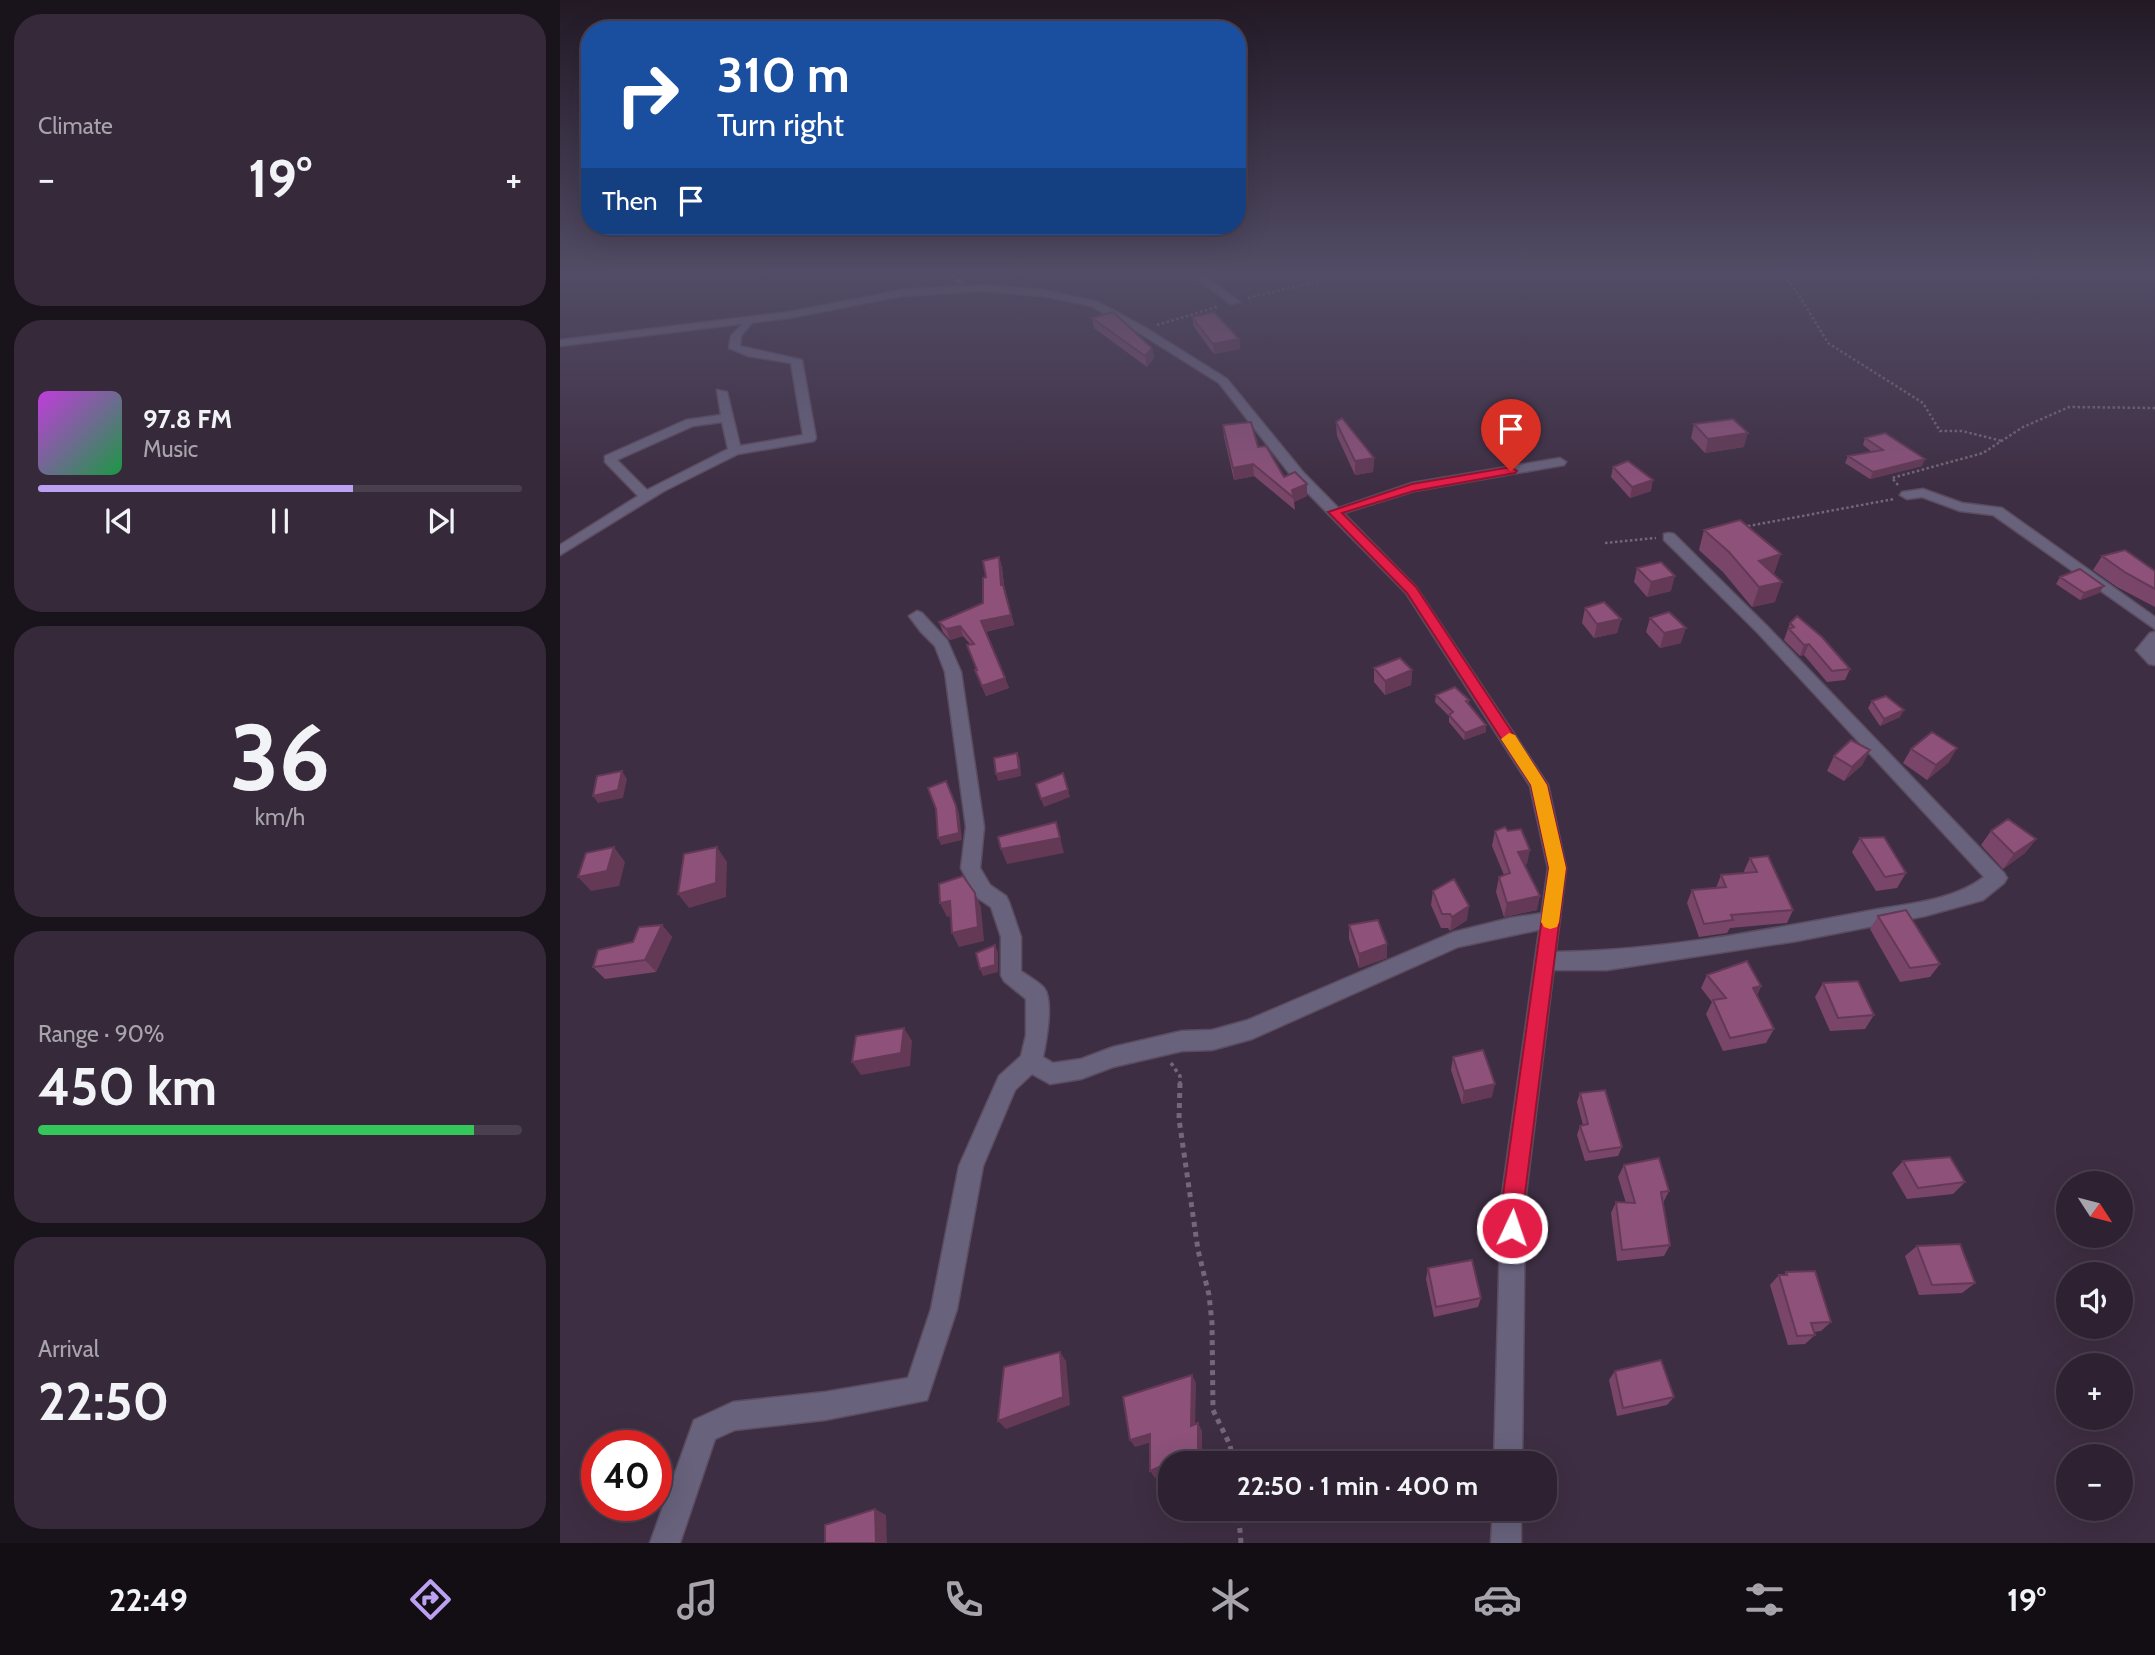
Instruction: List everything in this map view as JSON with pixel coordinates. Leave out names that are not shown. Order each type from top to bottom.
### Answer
[{"type":"street","points":[[560,551],[646,497],[735,451],[810,438],[796,360],[748,353],[734,348],[735,344]]},
{"type":"street","points":[[1164,344],[1223,381],[1298,475],[1412,590],[1539,785],[1558,868],[1513,1202],[1508,1451]]},
{"type":"street","points":[[721,391],[735,451]]},
{"type":"street","points":[[646,497],[609,459],[690,424],[727,418]]},
{"type":"street","points":[[1334,512],[1412,487],[1560,462]]},
{"type":"street","points":[[1907,495],[1923,493],[1960,507],[1997,511],[2155,624]]},
{"type":"street","points":[[1545,961],[1607,961],[1797,933],[1925,908],[1976,894],[1997,878],[1762,629],[1669,537]]},
{"type":"street","points":[[665,1543],[704,1430],[733,1416],[852,1402],[917,1390],[944,1309],[971,1166],[1007,1083],[1031,1061],[1037,1035],[1037,995],[1011,975],[1011,937],[999,902],[983,891],[970,868],[975,827],[953,672],[942,643],[926,629],[917,616]]},
{"type":"street","points":[[2155,637],[2144,650],[2155,660]]},
{"type":"street","points":[[1031,1061],[1050,1074],[1081,1069],[1182,1041],[1212,1040],[1252,1029],[1454,940],[1550,920]]},
{"type":"street","points":[[1506,1543],[1507,1521]]},
{"type":"path","points":[[1830,344],[1923,403],[1940,431],[1962,431],[2004,442]]},
{"type":"path","points":[[1907,495],[1892,478],[1983,453],[2004,442],[2023,426],[2069,407],[2155,408]]},
{"type":"path","points":[[1731,529],[1907,495]]},
{"type":"path","points":[[1605,543],[1669,537]]},
{"type":"path","points":[[1160,1047],[1180,1076],[1179,1119],[1198,1250],[1209,1295],[1212,1323],[1213,1410],[1231,1451]]},
{"type":"path","points":[[1239,1521],[1241,1543]]},
{"type":"building","points":[[1128,344],[1148,344],[1152,348],[1145,356]]},
{"type":"building","points":[[1342,418],[1374,458],[1355,461],[1336,422]]},
{"type":"building","points":[[1733,419],[1748,433],[1708,439],[1694,424]]},
{"type":"building","points":[[1251,422],[1258,447],[1266,446],[1284,477],[1295,472],[1307,484],[1292,490],[1294,498],[1253,464],[1233,468],[1223,425]]},
{"type":"building","points":[[1885,433],[1925,459],[1873,472],[1848,456],[1883,450],[1865,438]]},
{"type":"building","points":[[1628,461],[1653,480],[1632,487],[1613,467]]},
{"type":"building","points":[[1740,520],[1781,554],[1759,561],[1782,582],[1759,587],[1729,552],[1704,530]]},
{"type":"building","points":[[2125,550],[2155,571],[2155,589],[2102,556]]},
{"type":"building","points":[[999,557],[1001,585],[1011,615],[981,621],[1005,678],[982,686],[967,645],[974,644],[960,626],[946,629],[939,622],[983,603],[983,578],[986,577],[983,561]]},
{"type":"building","points":[[1661,562],[1675,576],[1651,582],[1637,568]]},
{"type":"building","points":[[2080,569],[2104,586],[2084,593],[2060,577]]},
{"type":"building","points":[[1604,602],[1621,619],[1597,624],[1585,608]]},
{"type":"building","points":[[1669,612],[1686,628],[1664,633],[1650,618]]},
{"type":"building","points":[[1797,616],[1822,637],[1850,669],[1832,671],[1809,644],[1804,645],[1789,629],[1794,627],[1790,623]]},
{"type":"building","points":[[1400,658],[1412,670],[1385,681],[1374,668]]},
{"type":"building","points":[[1455,687],[1469,700],[1466,701],[1486,725],[1465,733],[1449,715],[1453,712],[1436,695]]},
{"type":"building","points":[[1886,696],[1904,710],[1884,719],[1872,701]]},
{"type":"building","points":[[1932,732],[1957,748],[1936,765],[1911,749]]},
{"type":"building","points":[[1851,740],[1870,750],[1852,767],[1834,756]]},
{"type":"building","points":[[1017,753],[1019,769],[996,774],[994,758]]},
{"type":"building","points":[[622,771],[618,790],[593,796],[597,776]]},
{"type":"building","points":[[1063,773],[1068,790],[1041,799],[1036,784]]},
{"type":"building","points":[[946,781],[956,806],[959,833],[938,838],[936,809],[928,788]]},
{"type":"building","points":[[2008,819],[2036,839],[2014,854],[1991,831]]},
{"type":"building","points":[[1056,822],[1060,838],[1001,849],[998,837]]},
{"type":"building","points":[[1505,827],[1508,831],[1521,829],[1530,850],[1518,852],[1540,896],[1507,903],[1499,877],[1510,873],[1495,831]]},
{"type":"building","points":[[1884,837],[1906,873],[1885,877],[1860,838]]},
{"type":"building","points":[[614,847],[607,871],[578,877],[586,853]]},
{"type":"building","points":[[717,847],[716,883],[678,894],[684,854]]},
{"type":"building","points":[[1768,856],[1793,910],[1731,915],[1733,920],[1704,924],[1692,890],[1726,887],[1721,875],[1757,872],[1750,858]]},
{"type":"building","points":[[963,876],[975,893],[978,927],[952,933],[950,901],[940,903],[939,884]]},
{"type":"building","points":[[1454,879],[1469,906],[1452,917],[1450,914],[1442,914],[1433,891]]},
{"type":"building","points":[[1906,910],[1940,964],[1910,968],[1878,916]]},
{"type":"building","points":[[1378,920],[1387,944],[1359,954],[1349,925]]},
{"type":"building","points":[[662,925],[645,960],[593,967],[598,950],[633,942],[639,927]]},
{"type":"building","points":[[995,945],[995,965],[980,969],[976,953]]},
{"type":"building","points":[[1747,961],[1761,986],[1753,988],[1774,1029],[1730,1038],[1713,1000],[1726,998],[1707,975]]},
{"type":"building","points":[[1858,981],[1874,1015],[1838,1018],[1823,983]]},
{"type":"building","points":[[904,1028],[901,1053],[852,1062],[856,1036]]},
{"type":"building","points":[[1483,1050],[1495,1084],[1464,1091],[1453,1057]]},
{"type":"building","points":[[1605,1090],[1622,1147],[1589,1152],[1580,1126],[1588,1124],[1580,1093]]},
{"type":"building","points":[[1950,1157],[1965,1182],[1918,1188],[1903,1161]]},
{"type":"building","points":[[1659,1158],[1669,1191],[1661,1192],[1670,1245],[1622,1250],[1616,1202],[1635,1203],[1624,1165]]},
{"type":"building","points":[[1960,1244],[1975,1283],[1932,1285],[1917,1246]]},
{"type":"building","points":[[1472,1260],[1481,1298],[1436,1307],[1428,1268]]},
{"type":"building","points":[[1815,1271],[1831,1322],[1811,1323],[1815,1335],[1797,1336],[1779,1275],[1787,1275],[1786,1272]]},
{"type":"building","points":[[1060,1352],[1063,1397],[998,1421],[1004,1367]]},
{"type":"building","points":[[1661,1360],[1674,1397],[1623,1408],[1615,1371]]},
{"type":"building","points":[[1192,1375],[1191,1426],[1198,1423],[1198,1450],[1158,1451],[1158,1468],[1150,1471],[1150,1434],[1130,1440],[1123,1397]]},
{"type":"building","points":[[875,1509],[876,1543],[825,1543],[825,1525]]},
{"type":"slow traffic","points":[[1509,739],[1539,785],[1558,868],[1550,922]]},
{"type":"route","points":[[1511,471],[1412,487],[1334,512],[1412,590],[1539,785],[1558,868],[1513,1202],[1512,1228]]}]
